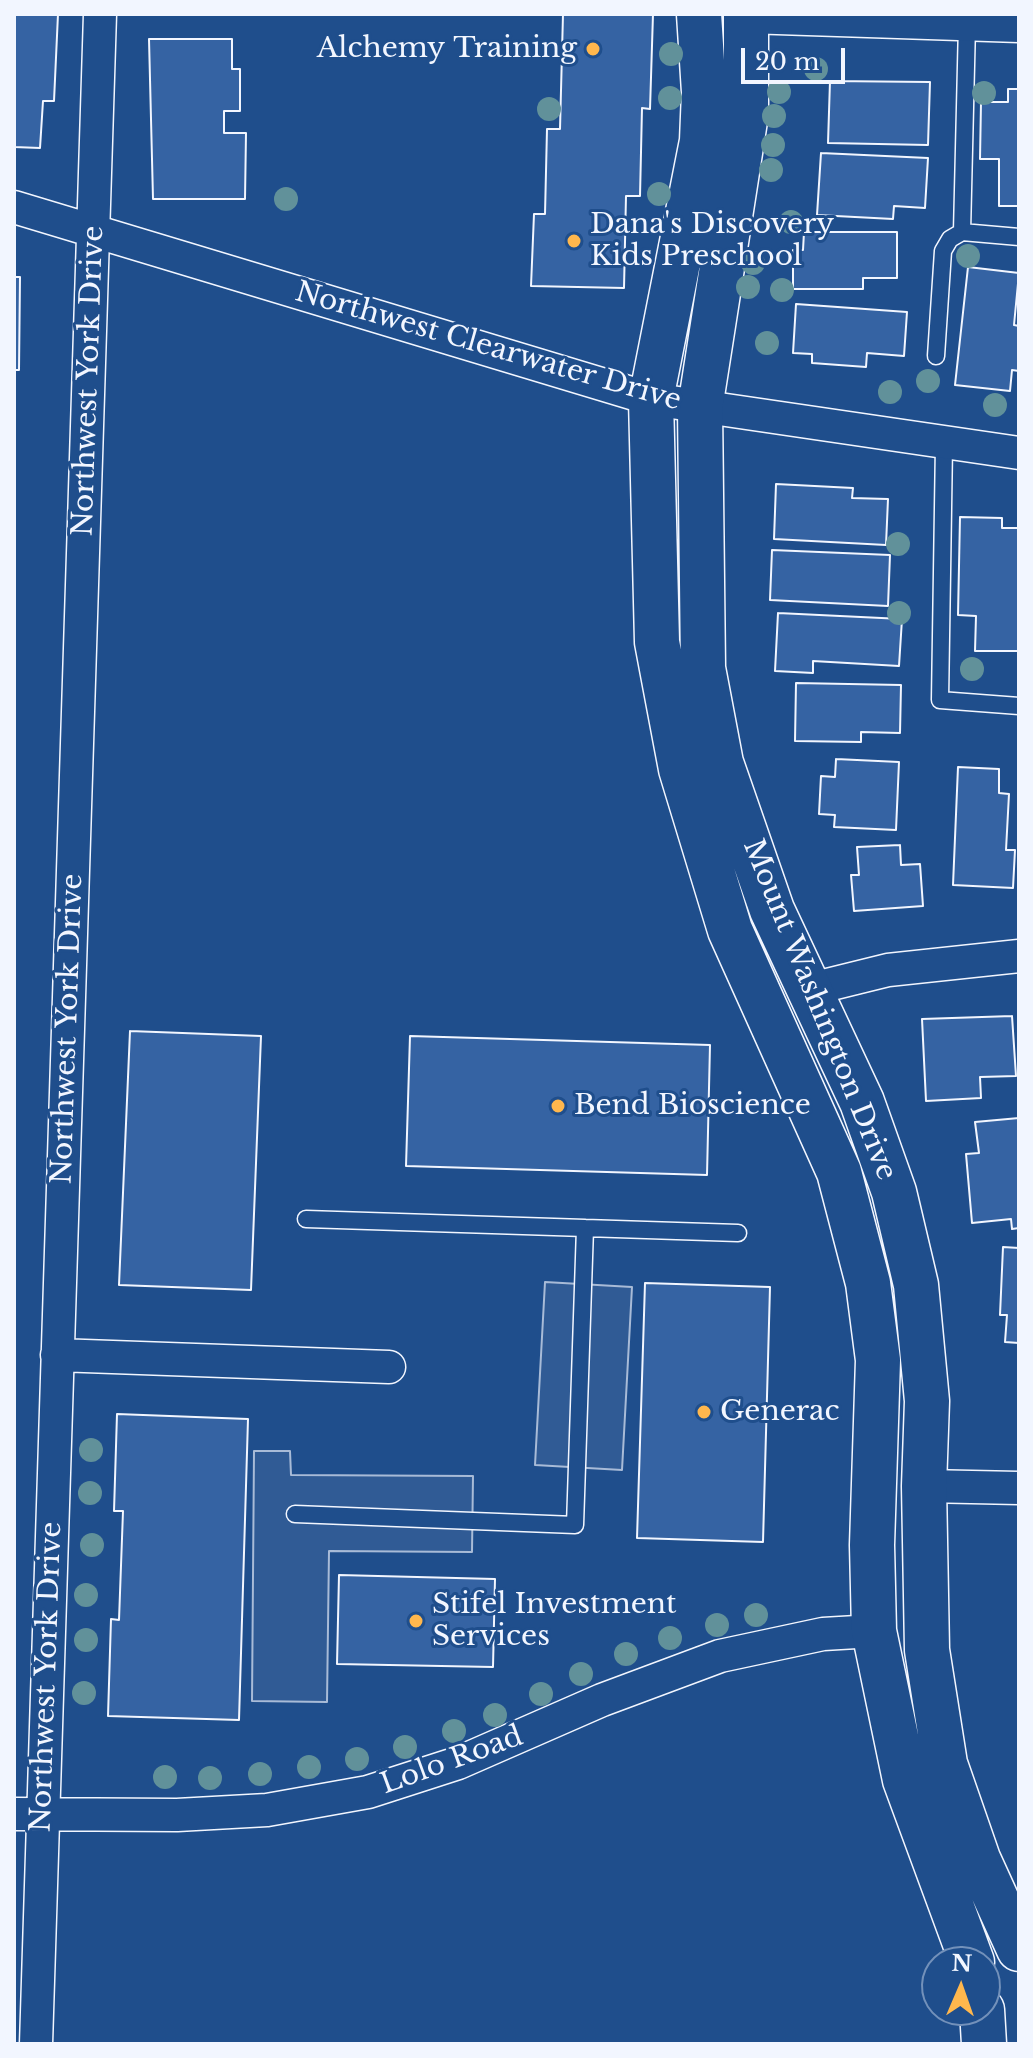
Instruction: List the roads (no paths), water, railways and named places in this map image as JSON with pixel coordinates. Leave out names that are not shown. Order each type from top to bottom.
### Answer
[{"type":"main road","name":"Mount Washington Drive","points":[[699,14],[704,92],[702,141],[651,399],[657,642],[681,769],[730,930],[839,1172],[868,1283],[878,1360],[872,1545],[874,1631],[905,1780],[966,1946]]},
{"type":"main road","name":"Mount Washington Drive","points":[[746,15],[746,114],[700,408],[703,668],[721,763],[772,910],[862,1102],[894,1192],[916,1285],[927,1401],[924,1486],[927,1650],[945,1764],[978,1859],[1019,1949]]},
{"type":"main road","points":[[1001,2044],[1019,2033]]},
{"type":"street","name":"Northwest York Drive","points":[[36,2044],[28,1814],[57,1355],[100,14]]},
{"type":"street","points":[[746,15],[1019,26]]},
{"type":"street","name":"Northwest Clearwater Drive","points":[[14,207],[651,399],[1019,453]]},
{"type":"street","points":[[807,990],[888,970],[1019,956]]},
{"type":"street","points":[[57,1355],[389,1367]]},
{"type":"street","points":[[924,1486],[1019,1488]]},
{"type":"street","name":"Lolo Road","points":[[28,1814],[177,1815],[267,1810],[368,1792],[458,1763],[602,1700],[720,1656],[823,1634],[874,1631]]},
{"type":"lane","points":[[962,232],[967,24]]},
{"type":"lane","points":[[936,356],[943,251],[950,239],[962,232],[1019,237]]},
{"type":"lane","points":[[944,444],[940,700],[1019,706]]},
{"type":"lane","points":[[306,1219],[738,1233]]},
{"type":"lane","points":[[295,1514],[575,1525],[585,1228]]},
{"type":"place","name":"Alchemy Training","points":[[593,49]]},
{"type":"place","name":"Dana's Discovery Kids Preschool","points":[[574,241]]},
{"type":"place","name":"Bend Bioscience","points":[[558,1106]]},
{"type":"place","name":"Generac","points":[[704,1412]]},
{"type":"place","name":"Stifel Investment Services","points":[[416,1621]]}]
